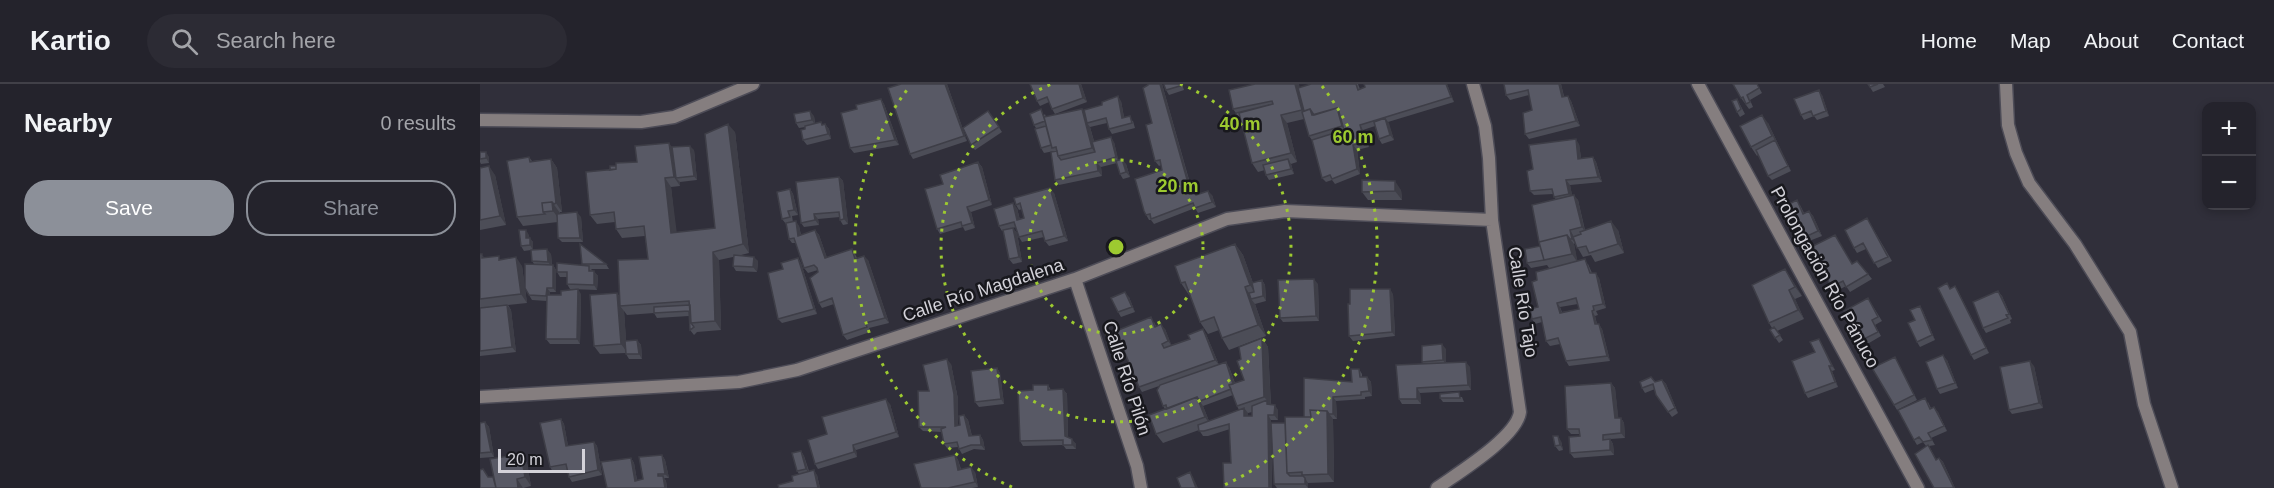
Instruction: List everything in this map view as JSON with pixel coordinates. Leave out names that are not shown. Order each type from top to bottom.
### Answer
[{"type":"street","points":[[480,120],[641,122],[683,115],[753,84]]},
{"type":"street","name":"Calle Río Tajo","points":[[1437,488],[1474,462],[1517,425],[1520,404],[1492,220],[1490,158],[1485,126],[1473,84]]},
{"type":"street","name":"Prolongación Río Pánuco","points":[[1698,84],[1918,488]]},
{"type":"street","points":[[2006,84],[2008,125],[2016,153],[2030,183],[2076,244],[2130,332],[2145,404],[2172,488]]},
{"type":"street","name":"Calle Río Magdalena","points":[[480,397],[708,384],[771,376],[797,370],[1075,279],[1227,219],[1255,213],[1285,212],[1492,220]]},
{"type":"street","name":"Calle Río Pilón","points":[[1075,279],[1137,466],[1141,488]]},
{"type":"building","points":[[901,84],[945,84],[964,136],[910,154],[888,88]]},
{"type":"building","points":[[1030,84],[1079,84],[1083,98],[1052,109],[1047,97],[1037,101]]},
{"type":"building","points":[[1148,84],[1160,84],[1190,190],[1194,189],[1196,195],[1208,191],[1212,202],[1195,208],[1193,203],[1151,219],[1150,214],[1146,215],[1144,211],[1135,179],[1162,170],[1160,160],[1155,161],[1146,125],[1152,123],[1143,88]]},
{"type":"building","points":[[1165,84],[1180,84],[1180,86],[1166,90]]},
{"type":"building","points":[[1255,84],[1295,84],[1302,110],[1281,115],[1291,153],[1252,163],[1239,113],[1273,104],[1272,101],[1233,109],[1229,90]]},
{"type":"building","points":[[1311,84],[1356,84],[1358,90],[1365,87],[1364,84],[1446,84],[1451,97],[1360,125],[1365,142],[1353,145],[1357,169],[1332,179],[1330,175],[1322,178],[1312,140],[1344,130],[1337,108],[1314,115],[1310,109],[1304,111],[1298,88]]},
{"type":"building","points":[[1504,84],[1559,84],[1562,97],[1568,96],[1576,121],[1525,134],[1523,113],[1532,110],[1528,90],[1506,95]]},
{"type":"building","points":[[1733,84],[1757,84],[1759,88],[1747,95],[1750,102],[1746,104]]},
{"type":"building","points":[[1819,90],[1826,111],[1813,116],[1811,111],[1801,115],[1794,99]]},
{"type":"building","points":[[1118,96],[1122,118],[1130,116],[1132,123],[1109,129],[1106,118],[1087,123],[1084,110],[1102,105],[1102,102]]},
{"type":"building","points":[[881,99],[895,140],[850,148],[841,113],[857,109],[856,105]]},
{"type":"building","points":[[1737,99],[1741,109],[1737,112],[1732,101]]},
{"type":"building","points":[[1269,105],[1239,113],[1240,119],[1238,120],[1236,113]]},
{"type":"building","points":[[1337,108],[1342,126],[1309,136],[1302,112],[1310,109],[1312,115]]},
{"type":"building","points":[[1041,109],[1045,121],[1034,125],[1030,114]]},
{"type":"building","points":[[1082,109],[1092,148],[1058,156],[1056,147],[1052,148],[1044,117]]},
{"type":"building","points":[[810,111],[812,120],[796,123],[794,114]]},
{"type":"building","points":[[988,111],[999,127],[971,145],[963,128]]},
{"type":"building","points":[[1762,115],[1772,136],[1751,147],[1740,126]]},
{"type":"building","points":[[1385,118],[1390,135],[1379,139],[1374,122]]},
{"type":"building","points":[[821,122],[822,125],[825,124],[828,134],[803,140],[801,130],[805,129],[805,126]]},
{"type":"building","points":[[728,124],[743,244],[713,252],[715,321],[691,323],[689,301],[620,306],[618,260],[648,259],[644,226],[616,229],[614,212],[590,215],[586,172],[616,169],[616,163],[637,162],[635,146],[669,143],[674,177],[665,178],[671,233],[715,228],[705,134]]},
{"type":"building","points":[[1046,126],[1051,145],[1041,148],[1035,129]]},
{"type":"building","points":[[1111,137],[1116,157],[1097,163],[1098,171],[1055,180],[1051,152],[1057,151],[1061,160],[1095,152],[1092,142]]},
{"type":"building","points":[[1576,139],[1578,159],[1593,157],[1598,177],[1566,180],[1569,194],[1554,197],[1552,189],[1530,191],[1527,171],[1533,169],[1529,145]]},
{"type":"building","points":[[1775,140],[1788,166],[1768,176],[1756,150]]},
{"type":"building","points":[[690,146],[694,176],[676,178],[672,147]]},
{"type":"building","points":[[480,152],[486,152],[486,158],[480,159]]},
{"type":"building","points":[[529,157],[530,162],[551,159],[556,203],[542,203],[545,214],[517,217],[507,161]]},
{"type":"building","points":[[1122,159],[1126,172],[1120,174],[1116,161]]},
{"type":"building","points":[[1288,159],[1291,169],[1266,175],[1263,165]]},
{"type":"building","points":[[978,162],[989,200],[967,207],[972,223],[962,226],[961,222],[937,229],[925,189],[943,184],[940,175]]},
{"type":"building","points":[[489,166],[500,216],[480,220],[480,168]]},
{"type":"building","points":[[839,177],[844,219],[840,220],[839,212],[814,214],[815,220],[801,223],[796,182]]},
{"type":"building","points":[[1362,180],[1395,181],[1395,191],[1362,192]]},
{"type":"building","points":[[1050,188],[1064,236],[1045,241],[1042,231],[1019,237],[1014,222],[999,226],[994,209],[1013,203],[1017,220],[1024,218],[1020,203],[1016,205],[1014,198]]},
{"type":"building","points":[[790,189],[794,210],[788,211],[790,217],[782,219],[777,192]]},
{"type":"building","points":[[1574,195],[1582,227],[1570,230],[1572,239],[1567,235],[1539,242],[1532,205]]},
{"type":"building","points":[[1797,200],[1803,214],[1809,211],[1818,231],[1801,239],[1787,205]]},
{"type":"building","points":[[552,202],[553,211],[543,212],[542,203]]},
{"type":"building","points":[[577,212],[580,238],[558,238],[557,214]]},
{"type":"building","points":[[1867,218],[1888,257],[1874,263],[1863,243],[1854,248],[1845,230]]},
{"type":"building","points":[[796,221],[798,236],[815,230],[825,258],[852,249],[855,259],[864,256],[885,318],[865,323],[867,327],[843,335],[832,298],[819,303],[810,278],[818,272],[817,268],[814,265],[804,268],[794,238],[789,239],[786,223]]},
{"type":"building","points":[[1611,221],[1618,244],[1589,253],[1586,246],[1577,248],[1573,237],[1581,234],[1580,232]]},
{"type":"building","points":[[1013,228],[1019,257],[1009,259],[1003,230]]},
{"type":"building","points":[[519,230],[526,230],[526,238],[530,238],[530,245],[521,246]]},
{"type":"building","points":[[1567,235],[1572,254],[1544,260],[1539,242]]},
{"type":"building","points":[[1835,235],[1852,264],[1857,261],[1868,274],[1846,287],[1843,281],[1831,287],[1813,246]]},
{"type":"building","points":[[580,244],[606,264],[582,264]]},
{"type":"building","points":[[1235,244],[1250,285],[1245,287],[1258,325],[1222,338],[1214,317],[1200,322],[1185,282],[1181,283],[1175,266]]},
{"type":"building","points":[[1540,246],[1544,260],[1527,263],[1525,249]]},
{"type":"building","points":[[547,249],[548,262],[532,261],[531,250]]},
{"type":"building","points":[[480,254],[482,258],[499,256],[499,260],[516,257],[521,294],[480,299]]},
{"type":"building","points":[[734,255],[754,257],[753,267],[733,266]]},
{"type":"building","points":[[798,258],[814,309],[778,319],[768,273],[783,269],[781,263]]},
{"type":"building","points":[[1585,259],[1590,273],[1596,273],[1603,304],[1593,306],[1592,311],[1595,324],[1599,324],[1607,356],[1566,361],[1558,338],[1546,341],[1541,317],[1532,319],[1530,309],[1538,307],[1532,282],[1537,280],[1536,272]],"holes":[[[1576,298],[1579,309],[1560,313],[1557,303]]]},
{"type":"building","points":[[557,263],[589,266],[589,271],[594,271],[594,285],[567,284],[567,272],[557,272]]},
{"type":"building","points":[[525,264],[553,265],[553,288],[547,288],[546,296],[529,295],[525,288]]},
{"type":"building","points":[[1785,269],[1795,287],[1789,290],[1798,310],[1769,323],[1752,285]]},
{"type":"building","points":[[1314,279],[1316,316],[1280,318],[1278,280]]},
{"type":"building","points":[[1262,280],[1263,296],[1251,299],[1249,293],[1254,292],[1252,283]]},
{"type":"building","points":[[1947,283],[1950,289],[1955,286],[1986,348],[1971,355],[1938,288]]},
{"type":"building","points":[[578,289],[577,339],[546,339],[547,295],[561,295],[561,291]]},
{"type":"building","points":[[1350,289],[1390,289],[1392,332],[1349,336]]},
{"type":"building","points":[[1998,291],[2009,314],[2006,315],[2008,318],[1983,328],[1973,302]]},
{"type":"building","points":[[1125,292],[1132,307],[1118,312],[1111,298]]},
{"type":"building","points":[[617,293],[621,344],[594,346],[590,295]]},
{"type":"building","points":[[1868,298],[1878,317],[1872,320],[1878,332],[1860,341],[1844,311]]},
{"type":"building","points":[[507,305],[512,347],[480,351],[480,308]]},
{"type":"building","points":[[690,305],[691,323],[694,327],[690,330],[689,311],[654,313],[654,307]]},
{"type":"building","points":[[1920,306],[1932,335],[1917,342],[1908,323],[1915,320],[1910,310]]},
{"type":"building","points":[[1151,317],[1155,327],[1161,324],[1168,341],[1162,344],[1164,348],[1190,339],[1188,335],[1203,329],[1215,360],[1139,387],[1116,331]]},
{"type":"building","points":[[1774,327],[1780,335],[1775,338],[1770,330]]},
{"type":"building","points":[[1262,338],[1264,397],[1237,406],[1229,385],[1244,380],[1237,361],[1241,359],[1239,347]]},
{"type":"building","points":[[1819,339],[1832,366],[1829,366],[1835,382],[1805,393],[1792,361],[1815,352],[1810,342]]},
{"type":"building","points":[[637,340],[639,354],[626,354],[625,341]]},
{"type":"building","points":[[1442,344],[1443,360],[1422,362],[1422,346]]},
{"type":"building","points":[[1943,355],[1955,383],[1937,389],[1926,362]]},
{"type":"building","points":[[1895,357],[1914,395],[1894,405],[1872,368]]},
{"type":"building","points":[[947,359],[954,394],[955,426],[960,425],[959,416],[964,415],[969,436],[980,435],[981,445],[959,449],[957,442],[944,444],[941,429],[946,427],[919,427],[918,391],[929,391],[923,365]]},
{"type":"building","points":[[2030,361],[2039,403],[2009,410],[2000,367]]},
{"type":"building","points":[[1226,362],[1233,384],[1229,385],[1231,389],[1200,401],[1197,397],[1167,409],[1166,405],[1163,406],[1157,390],[1160,385]]},
{"type":"building","points":[[1466,362],[1468,385],[1417,388],[1417,399],[1399,399],[1396,365]]},
{"type":"building","points":[[997,368],[1001,399],[975,402],[971,371]]},
{"type":"building","points":[[1351,369],[1359,369],[1360,377],[1367,377],[1369,391],[1361,392],[1361,395],[1333,397],[1333,414],[1327,411],[1310,410],[1311,417],[1304,417],[1304,378],[1352,382]]},
{"type":"building","points":[[1651,377],[1655,382],[1662,380],[1675,408],[1668,412],[1656,395],[1653,384],[1642,388],[1640,382]]},
{"type":"building","points":[[1611,383],[1615,418],[1621,418],[1621,433],[1603,435],[1603,440],[1610,439],[1610,450],[1570,453],[1569,437],[1580,436],[1579,429],[1567,429],[1565,386]]},
{"type":"building","points":[[1033,385],[1048,385],[1048,390],[1063,389],[1065,436],[1072,439],[1072,445],[1063,445],[1063,440],[1020,441],[1018,391],[1033,390]]},
{"type":"building","points":[[1459,392],[1460,398],[1440,398],[1440,394]]},
{"type":"building","points":[[1197,397],[1205,417],[1156,434],[1149,415]]},
{"type":"building","points":[[1925,398],[1930,409],[1934,407],[1944,426],[1928,433],[1932,440],[1923,442],[1919,437],[1914,440],[1898,410]]},
{"type":"building","points":[[886,399],[896,432],[853,445],[854,452],[815,464],[808,440],[827,434],[822,417]]},
{"type":"building","points":[[1267,400],[1267,404],[1275,405],[1274,415],[1268,415],[1270,488],[1224,488],[1223,463],[1231,463],[1229,424],[1204,431],[1199,431],[1198,425],[1244,408],[1244,416],[1252,416],[1252,406]]},
{"type":"building","points":[[1310,410],[1327,411],[1328,474],[1287,473],[1285,417],[1311,417]]},
{"type":"building","points":[[561,419],[566,446],[594,442],[598,470],[569,477],[566,464],[550,467],[540,423]]},
{"type":"building","points":[[485,422],[491,452],[480,453],[480,423]]},
{"type":"building","points":[[1271,423],[1285,423],[1287,473],[1290,476],[1303,476],[1305,484],[1274,484]]},
{"type":"building","points":[[1553,436],[1558,436],[1560,445],[1555,446]]},
{"type":"building","points":[[1928,445],[1936,460],[1939,458],[1954,488],[1934,488],[1915,454]]},
{"type":"building","points":[[801,451],[806,469],[797,471],[792,453]]},
{"type":"building","points":[[521,454],[525,477],[517,479],[518,488],[496,488],[490,459]]},
{"type":"building","points":[[662,455],[665,474],[658,474],[658,476],[663,476],[665,488],[607,488],[601,462],[631,458],[635,481],[643,479],[639,457]]},
{"type":"building","points":[[955,455],[958,470],[971,467],[975,482],[948,488],[921,488],[914,464]]},
{"type":"building","points":[[483,469],[488,477],[493,477],[496,488],[480,488],[480,470]]},
{"type":"building","points":[[814,470],[818,488],[779,488],[778,485],[793,481],[792,476]]},
{"type":"building","points":[[1190,472],[1196,488],[1181,488],[1177,478]]}]
